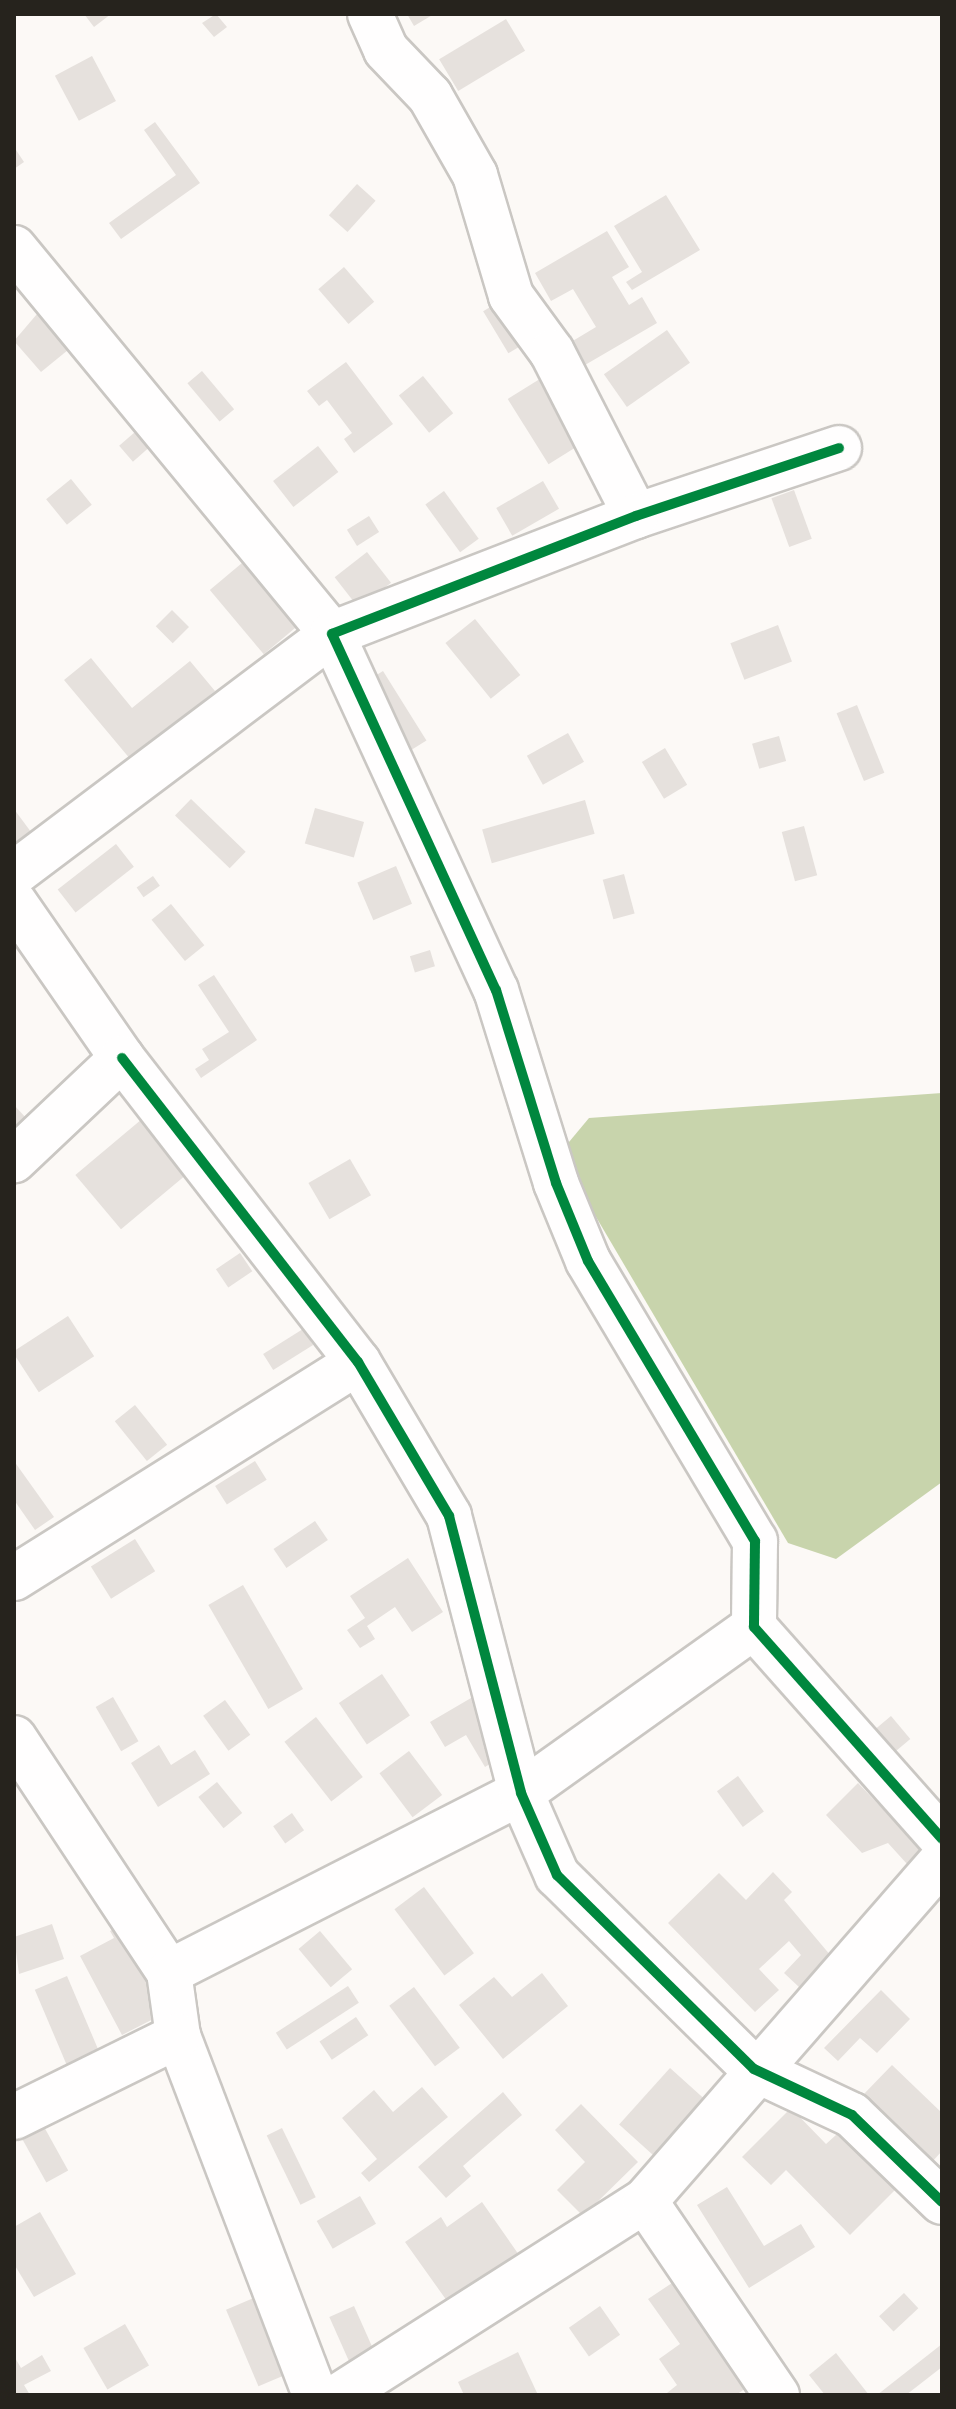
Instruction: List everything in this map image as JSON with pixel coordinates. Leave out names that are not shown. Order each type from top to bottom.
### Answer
[{"type":"street","points":[[370,14],[386,50],[430,96],[475,175],[511,296],[552,352],[636,516]]},
{"type":"street","points":[[14,248],[332,634],[496,990],[556,1183],[588,1261],[755,1541],[754,1627],[942,1839]]},
{"type":"street","points":[[14,874],[332,634],[636,516],[839,448]]},
{"type":"street","points":[[14,902],[122,1058],[358,1362],[449,1516],[521,1793],[557,1875],[754,2069],[852,2115],[942,2202]]},
{"type":"street","points":[[14,1160],[122,1058]]},
{"type":"street","points":[[14,1578],[358,1362]]},
{"type":"street","points":[[169,1972],[521,1793],[754,1627]]},
{"type":"street","points":[[14,1738],[169,1972],[178,2036],[315,2395]]},
{"type":"street","points":[[340,2395],[645,2201],[754,2069],[942,1860]]},
{"type":"street","points":[[14,2117],[178,2036]]},
{"type":"street","points":[[645,2201],[777,2395]]},
{"type":"shaded area","points":[[942,1093],[942,1482],[836,1559],[788,1543],[559,1154],[589,1118]]},
{"type":"building","points":[[84,14],[111,14],[94,27]]},
{"type":"building","points":[[216,14],[227,27],[214,37],[202,23]]},
{"type":"building","points":[[407,14],[434,14],[414,26]]},
{"type":"building","points":[[506,19],[525,51],[458,91],[439,59]]},
{"type":"building","points":[[92,56],[116,101],[79,121],[55,76]]},
{"type":"building","points":[[155,122],[200,183],[121,239],[109,223],[176,175],[144,130]]},
{"type":"building","points":[[14,151],[24,162],[14,169]]},
{"type":"building","points":[[357,184],[376,201],[347,232],[329,215]]},
{"type":"building","points":[[666,195],[700,250],[632,290],[626,282],[642,272],[614,226]]},
{"type":"building","points":[[607,231],[629,267],[612,277],[629,305],[642,297],[657,323],[585,365],[571,342],[596,327],[573,289],[551,301],[535,273]]},
{"type":"building","points":[[344,267],[374,302],[349,324],[318,289]]},
{"type":"building","points":[[502,300],[527,342],[508,353],[483,311]]},
{"type":"building","points":[[37,314],[68,350],[41,372],[14,341]]},
{"type":"building","points":[[667,330],[690,363],[627,407],[604,374]]},
{"type":"building","points":[[346,362],[393,424],[354,453],[344,439],[352,433],[327,400],[319,406],[307,391]]},
{"type":"building","points":[[202,371],[234,409],[220,422],[187,383]]},
{"type":"building","points":[[551,372],[592,437],[549,464],[508,399]]},
{"type":"building","points":[[423,376],[453,413],[429,433],[399,396]]},
{"type":"building","points":[[135,432],[149,448],[133,462],[119,446]]},
{"type":"building","points":[[318,446],[338,472],[293,507],[273,481]]},
{"type":"building","points":[[71,479],[92,505],[67,525],[46,499]]},
{"type":"building","points":[[543,481],[559,509],[512,536],[496,508]]},
{"type":"building","points":[[794,490],[812,539],[789,547],[771,498]]},
{"type":"building","points":[[444,491],[479,539],[460,552],[425,505]]},
{"type":"building","points":[[369,516],[379,532],[357,546],[347,530]]},
{"type":"building","points":[[367,552],[391,583],[359,608],[335,577]]},
{"type":"building","points":[[242,563],[296,627],[264,654],[210,590]]},
{"type":"building","points":[[172,610],[189,627],[173,643],[156,626]]},
{"type":"building","points":[[475,619],[520,675],[491,699],[445,643]]},
{"type":"building","points":[[778,625],[792,661],[744,680],[730,643]]},
{"type":"building","points":[[91,658],[132,708],[190,661],[215,691],[131,760],[64,680]]},
{"type":"building","points":[[383,671],[426,741],[404,754],[361,685]]},
{"type":"building","points":[[857,705],[884,773],[864,781],[837,713]]},
{"type":"building","points":[[568,733],[584,762],[543,785],[527,756]]},
{"type":"building","points":[[779,736],[786,761],[759,769],[752,744]]},
{"type":"building","points":[[665,748],[687,785],[664,799],[642,762]]},
{"type":"building","points":[[191,799],[246,852],[230,868],[175,816]]},
{"type":"building","points":[[585,800],[595,834],[492,863],[482,829]]},
{"type":"building","points":[[315,808],[364,822],[354,858],[305,844]]},
{"type":"building","points":[[14,809],[31,832],[14,843]]},
{"type":"building","points":[[804,826],[817,875],[795,881],[782,832]]},
{"type":"building","points":[[116,844],[134,867],[76,912],[58,890]]},
{"type":"building","points":[[396,866],[412,904],[373,920],[357,882]]},
{"type":"building","points":[[624,874],[635,914],[613,919],[603,880]]},
{"type":"building","points":[[153,876],[160,886],[143,897],[137,887]]},
{"type":"building","points":[[171,904],[204,945],[185,961],[152,920]]},
{"type":"building","points":[[430,950],[435,966],[415,972],[410,956]]},
{"type":"building","points":[[214,975],[257,1040],[201,1078],[195,1069],[209,1060],[202,1049],[229,1032],[198,985]]},
{"type":"building","points":[[14,1105],[27,1119],[14,1131]]},
{"type":"building","points":[[142,1119],[188,1173],[121,1229],[75,1175]]},
{"type":"building","points":[[350,1159],[371,1195],[329,1219],[308,1183]]},
{"type":"building","points":[[240,1253],[252,1271],[228,1287],[216,1269]]},
{"type":"building","points":[[68,1316],[94,1356],[39,1392],[14,1351]]},
{"type":"building","points":[[303,1329],[313,1345],[273,1370],[263,1354]]},
{"type":"building","points":[[135,1405],[167,1445],[147,1461],[115,1421]]},
{"type":"building","points":[[14,1461],[54,1517],[35,1530],[14,1500]]},
{"type":"building","points":[[255,1461],[267,1480],[227,1505],[215,1486]]},
{"type":"building","points":[[315,1521],[328,1540],[286,1568],[274,1549]]},
{"type":"building","points":[[135,1539],[155,1571],[111,1599],[91,1567]]},
{"type":"building","points":[[408,1558],[443,1612],[412,1632],[395,1607],[367,1626],[375,1639],[360,1648],[347,1630],[365,1618],[350,1596]]},
{"type":"building","points":[[243,1585],[303,1689],[268,1709],[208,1605]]},
{"type":"building","points":[[382,1674],[410,1715],[367,1745],[339,1703]]},
{"type":"building","points":[[483,1691],[517,1747],[485,1767],[466,1735],[445,1747],[430,1722]]},
{"type":"building","points":[[113,1697],[138,1741],[121,1751],[96,1707]]},
{"type":"building","points":[[225,1700],[250,1735],[228,1751],[203,1716]]},
{"type":"building","points":[[891,1716],[910,1739],[893,1754],[873,1731]]},
{"type":"building","points":[[316,1717],[363,1777],[331,1802],[284,1742]]},
{"type":"building","points":[[159,1745],[171,1765],[195,1750],[210,1774],[158,1807],[131,1763]]},
{"type":"building","points":[[409,1751],[442,1795],[413,1817],[379,1773]]},
{"type":"building","points":[[738,1776],[764,1812],[743,1827],[717,1791]]},
{"type":"building","points":[[217,1782],[242,1813],[224,1828],[198,1797]]},
{"type":"building","points":[[858,1783],[922,1850],[907,1864],[888,1843],[862,1853],[826,1815]]},
{"type":"building","points":[[292,1813],[304,1830],[285,1843],[273,1826]]},
{"type":"building","points":[[773,1872],[792,1892],[784,1900],[831,1956],[799,1987],[784,1973],[801,1955],[789,1941],[759,1969],[779,1990],[755,2012],[668,1923],[719,1873],[746,1900]]},
{"type":"building","points":[[424,1887],[474,1953],[444,1976],[394,1909]]},
{"type":"building","points":[[52,1924],[64,1959],[19,1974],[14,1937]]},
{"type":"building","points":[[118,1927],[163,2014],[122,2035],[80,1956],[114,1938],[110,1931]]},
{"type":"building","points":[[320,1931],[352,1969],[331,1987],[299,1949]]},
{"type":"building","points":[[542,1973],[568,2006],[503,2059],[459,2005],[494,1977],[512,1997]]},
{"type":"building","points":[[67,1976],[99,2051],[67,2065],[35,1990]]},
{"type":"building","points":[[348,1986],[359,2003],[287,2050],[276,2033]]},
{"type":"building","points":[[414,1987],[460,2048],[435,2066],[389,2006]]},
{"type":"building","points":[[881,1990],[910,2019],[877,2053],[860,2038],[838,2061],[824,2048]]},
{"type":"building","points":[[356,2017],[368,2035],[332,2060],[320,2042]]},
{"type":"building","points":[[892,2065],[942,2113],[942,2151],[931,2163],[862,2096]]},
{"type":"building","points":[[670,2068],[704,2099],[653,2155],[619,2124]]},
{"type":"building","points":[[422,2087],[448,2117],[369,2182],[361,2173],[377,2159],[342,2118],[374,2090],[393,2112]]},
{"type":"building","points":[[503,2092],[522,2115],[463,2166],[471,2176],[446,2198],[418,2167]]},
{"type":"building","points":[[581,2104],[638,2162],[583,2216],[557,2190],[585,2162],[555,2130]]},
{"type":"building","points":[[791,2108],[826,2144],[846,2126],[902,2183],[850,2235],[786,2170],[771,2185],[742,2157]]},
{"type":"building","points":[[43,2125],[68,2170],[46,2183],[21,2137]]},
{"type":"building","points":[[282,2128],[316,2197],[300,2205],[267,2135]]},
{"type":"building","points":[[727,2187],[764,2246],[801,2224],[815,2247],[749,2288],[697,2205]]},
{"type":"building","points":[[360,2196],[376,2224],[333,2249],[317,2221]]},
{"type":"building","points":[[482,2202],[526,2265],[452,2308],[405,2242],[441,2217],[447,2227]]},
{"type":"building","points":[[40,2212],[76,2274],[34,2297],[14,2264],[14,2227]]},
{"type":"building","points":[[675,2281],[749,2386],[736,2395],[667,2393],[677,2385],[659,2359],[680,2344],[648,2299]]},
{"type":"building","points":[[904,2293],[918,2308],[893,2332],[879,2316]]},
{"type":"building","points":[[261,2295],[293,2371],[258,2386],[226,2310]]},
{"type":"building","points":[[354,2306],[375,2354],[350,2364],[329,2317]]},
{"type":"building","points":[[600,2306],[620,2335],[589,2356],[569,2328]]},
{"type":"building","points":[[125,2324],[149,2366],[107,2390],[83,2348]]},
{"type":"building","points":[[942,2344],[942,2367],[906,2395],[877,2395]]},
{"type":"building","points":[[518,2352],[538,2395],[464,2395],[458,2382]]},
{"type":"building","points":[[836,2353],[869,2395],[825,2395],[809,2375]]},
{"type":"building","points":[[42,2355],[51,2371],[24,2385],[30,2395],[14,2395],[14,2356],[21,2368]]},
{"type":"cycle path","points":[[839,448],[636,516],[332,634],[496,990],[556,1183],[588,1261],[755,1541],[754,1627],[942,1839]]},
{"type":"cycle path","points":[[122,1058],[358,1362],[449,1516],[521,1793],[557,1875],[754,2069],[852,2115],[942,2202]]}]
